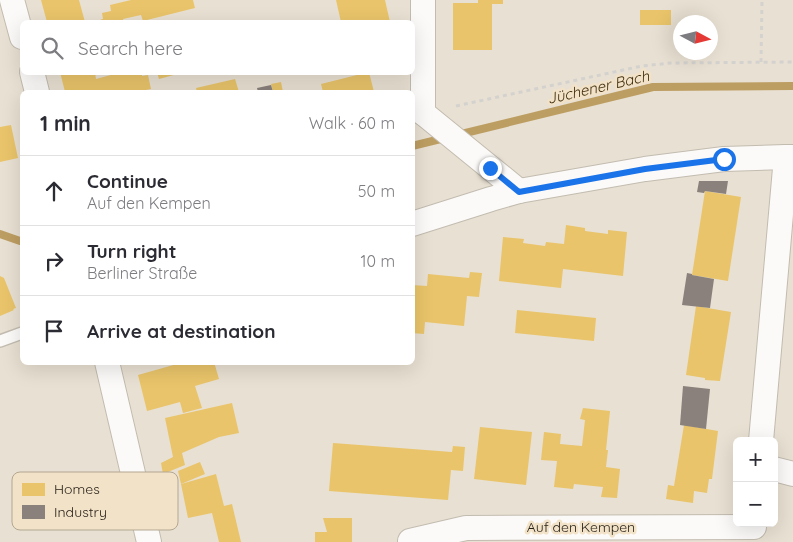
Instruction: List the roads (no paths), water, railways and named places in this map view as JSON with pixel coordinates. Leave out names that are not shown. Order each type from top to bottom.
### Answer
[{"type":"street","points":[[12,0],[20,30]]},
{"type":"street","points":[[423,0],[422,117],[519,192]]},
{"type":"street","points":[[33,75],[36,90]]},
{"type":"street","points":[[415,223],[519,192],[678,164],[724,159],[789,157],[761,437]]},
{"type":"street","points":[[108,365],[132,472]]},
{"type":"street","points":[[778,471],[793,474]]},
{"type":"street","name":"Auf den Kempen","points":[[410,541],[466,528],[753,531]]},
{"type":"lane","points":[[0,341],[20,334]]},
{"type":"waterway","name":"Jüchener Bach","points":[[415,145],[653,87],[793,86]]},
{"type":"waterway","name":"Jüchener Bach","points":[[0,234],[20,241]]}]
